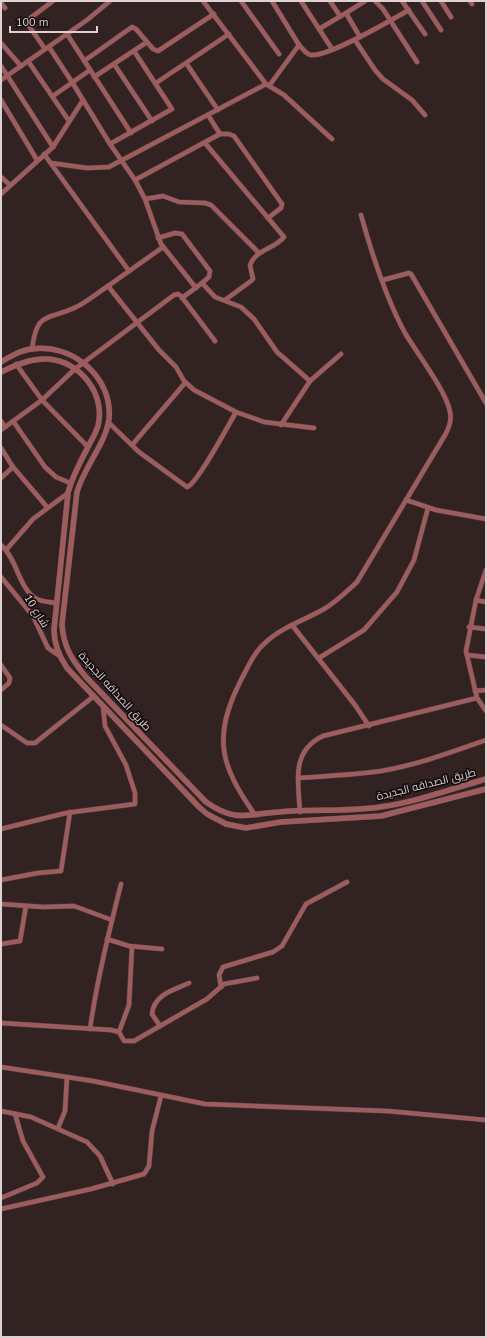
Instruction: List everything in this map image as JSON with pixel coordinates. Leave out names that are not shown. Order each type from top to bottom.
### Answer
[{"type":"street","points":[[53,1],[29,19],[27,23],[72,82],[121,162],[135,180],[145,199],[158,238],[163,247],[196,288]]},
{"type":"street","points":[[1,80],[67,34],[110,1]]},
{"type":"street","points":[[203,1],[268,85],[284,95],[332,139]]},
{"type":"street","points":[[241,1],[279,54]]},
{"type":"street","points":[[272,1],[299,45],[312,55],[355,40],[409,10]]},
{"type":"street","points":[[301,1],[332,49]]},
{"type":"street","points":[[331,1],[340,16]]},
{"type":"street","points":[[319,30],[365,1]]},
{"type":"street","points":[[402,1],[425,34]]},
{"type":"street","points":[[422,1],[442,30]]},
{"type":"street","points":[[441,1],[451,17]]},
{"type":"street","points":[[377,2],[417,62]]},
{"type":"street","points":[[1,3],[6,8]]},
{"type":"street","points":[[346,13],[360,37]]},
{"type":"street","points":[[84,61],[132,27],[136,29],[154,51],[158,51],[214,14]]},
{"type":"street","points":[[67,34],[131,133]]},
{"type":"street","points":[[156,83],[229,34]]},
{"type":"street","points":[[355,40],[375,70],[383,79],[412,100],[425,115]]},
{"type":"street","points":[[94,76],[147,42]]},
{"type":"street","points":[[1,43],[20,66]]},
{"type":"street","points":[[52,163],[98,168],[109,167],[121,162],[208,115],[268,85],[299,45]]},
{"type":"street","points":[[110,144],[172,109],[134,51]]},
{"type":"street","points":[[28,61],[69,121]]},
{"type":"street","points":[[186,63],[218,110]]},
{"type":"street","points":[[114,64],[152,121]]},
{"type":"street","points":[[1,66],[53,148]]},
{"type":"street","points":[[53,96],[90,70]]},
{"type":"street","points":[[1,100],[37,160]]},
{"type":"street","points":[[1,194],[37,160],[53,148],[83,100]]},
{"type":"street","points":[[208,115],[220,134]]},
{"type":"street","points":[[135,180],[220,134],[229,134],[234,136],[282,204],[281,208],[268,218]]},
{"type":"street","points":[[205,143],[284,237],[280,242],[259,253],[250,265],[252,280],[225,300]]},
{"type":"street","points":[[44,154],[129,271]]},
{"type":"street","points":[[1,177],[10,185]]},
{"type":"street","points":[[145,199],[163,196],[179,202],[205,203],[211,205],[259,253]]},
{"type":"street","points":[[262,825],[233,781],[226,764],[223,726],[233,695],[251,662],[266,642],[292,625],[324,609],[342,596],[356,582],[445,435],[450,424],[450,412],[446,400],[404,331],[383,280],[361,215]]},
{"type":"street","points":[[158,238],[175,233],[182,234],[210,271],[209,277],[182,298]]},
{"type":"street","points":[[32,349],[34,332],[42,320],[76,308],[163,247]]},
{"type":"street","points":[[383,280],[409,273],[411,274],[486,403]]},
{"type":"street","points":[[202,283],[215,296],[240,307],[254,319],[277,352],[310,381]]},
{"type":"street","points":[[108,286],[136,323],[176,367],[185,383],[194,390],[236,412],[264,422],[314,428]]},
{"type":"street","points":[[1,421],[3,429],[42,400],[75,369],[174,295],[178,294],[182,298],[215,341]]},
{"type":"street","name":"طريق الصداقه الجديدة","points":[[1,362],[12,355],[32,349],[46,348],[60,350],[84,362],[100,381],[108,405],[108,422],[106,431],[81,479],[77,492],[62,624],[63,639],[76,666],[206,802],[228,814],[240,817],[279,812],[369,808],[398,804],[486,779]]},
{"type":"street","points":[[281,425],[310,381],[340,354]]},
{"type":"street","points":[[12,355],[16,364],[42,400],[88,447]]},
{"type":"street","name":"طريق الصداقه الجديدة","points":[[1,372],[16,364],[38,359],[57,361],[75,369],[87,380],[96,395],[99,411],[98,427],[70,483],[68,493],[54,637],[58,654],[67,668],[207,814],[226,824],[246,828],[299,821],[391,814],[486,789]]},
{"type":"street","points":[[132,445],[185,383]]},
{"type":"street","points":[[108,422],[132,445],[184,486],[190,486],[206,464],[236,412]]},
{"type":"street","points":[[13,421],[51,473],[70,483]]},
{"type":"street","points":[[98,427],[106,431]]},
{"type":"street","points":[[1,448],[13,467],[47,507]]},
{"type":"street","points":[[1,478],[13,467]]},
{"type":"street","points":[[6,550],[24,527],[47,507],[68,493]]},
{"type":"street","points":[[406,500],[428,508],[459,516],[486,520]]},
{"type":"street","points":[[319,658],[364,630],[397,592],[414,560],[428,508]]},
{"type":"street","points":[[1,546],[6,550],[12,559],[28,592],[34,598],[57,603]]},
{"type":"street","points":[[486,570],[469,627],[466,650],[466,656],[477,698],[486,712]]},
{"type":"street","name":"شارع 10","points":[[1,576],[32,616],[48,648],[58,654]]},
{"type":"street","points":[[476,600],[486,602]]},
{"type":"street","points":[[292,625],[319,658],[369,726]]},
{"type":"street","points":[[469,627],[486,629]]},
{"type":"street","points":[[466,656],[486,657]]},
{"type":"street","points":[[1,665],[10,678],[9,683],[1,690]]},
{"type":"street","points":[[475,691],[486,690]]},
{"type":"street","points":[[1,725],[27,743],[35,743],[99,691]]},
{"type":"street","points":[[299,821],[300,812],[298,778],[301,757],[305,748],[312,741],[323,736],[369,726],[477,698]]},
{"type":"street","points":[[1,829],[70,812],[136,803],[126,765],[117,746],[104,726],[103,706]]},
{"type":"street","points":[[298,778],[354,774],[382,770],[421,762],[486,740]]},
{"type":"street","points":[[1,880],[38,873],[61,871],[70,812]]},
{"type":"street","points":[[221,987],[219,975],[223,967],[273,952],[282,946],[306,904],[347,882]]},
{"type":"street","points":[[90,1028],[94,999],[121,884]]},
{"type":"street","points":[[1,904],[26,906],[74,906],[112,920]]},
{"type":"street","points":[[1,944],[20,941],[26,906]]},
{"type":"street","points":[[107,939],[132,946],[162,949]]},
{"type":"street","points":[[118,1032],[128,1005],[132,946]]},
{"type":"street","points":[[1,1023],[90,1028],[118,1032],[124,1041],[134,1041],[207,998],[221,987],[231,982],[256,978]]},
{"type":"street","points":[[160,1026],[152,1014],[158,1000],[164,993],[189,983]]},
{"type":"street","points":[[1,1067],[67,1078],[183,1101],[219,1105],[387,1111],[486,1120]]},
{"type":"street","points":[[58,1128],[65,1111],[67,1078]]},
{"type":"street","points":[[1,1210],[113,1184],[141,1175],[147,1171],[151,1154],[152,1131],[161,1096]]},
{"type":"street","points":[[1,1111],[31,1117],[87,1142],[104,1163],[113,1184]]},
{"type":"street","points":[[1,1198],[37,1183],[43,1177],[23,1141],[15,1114]]}]
